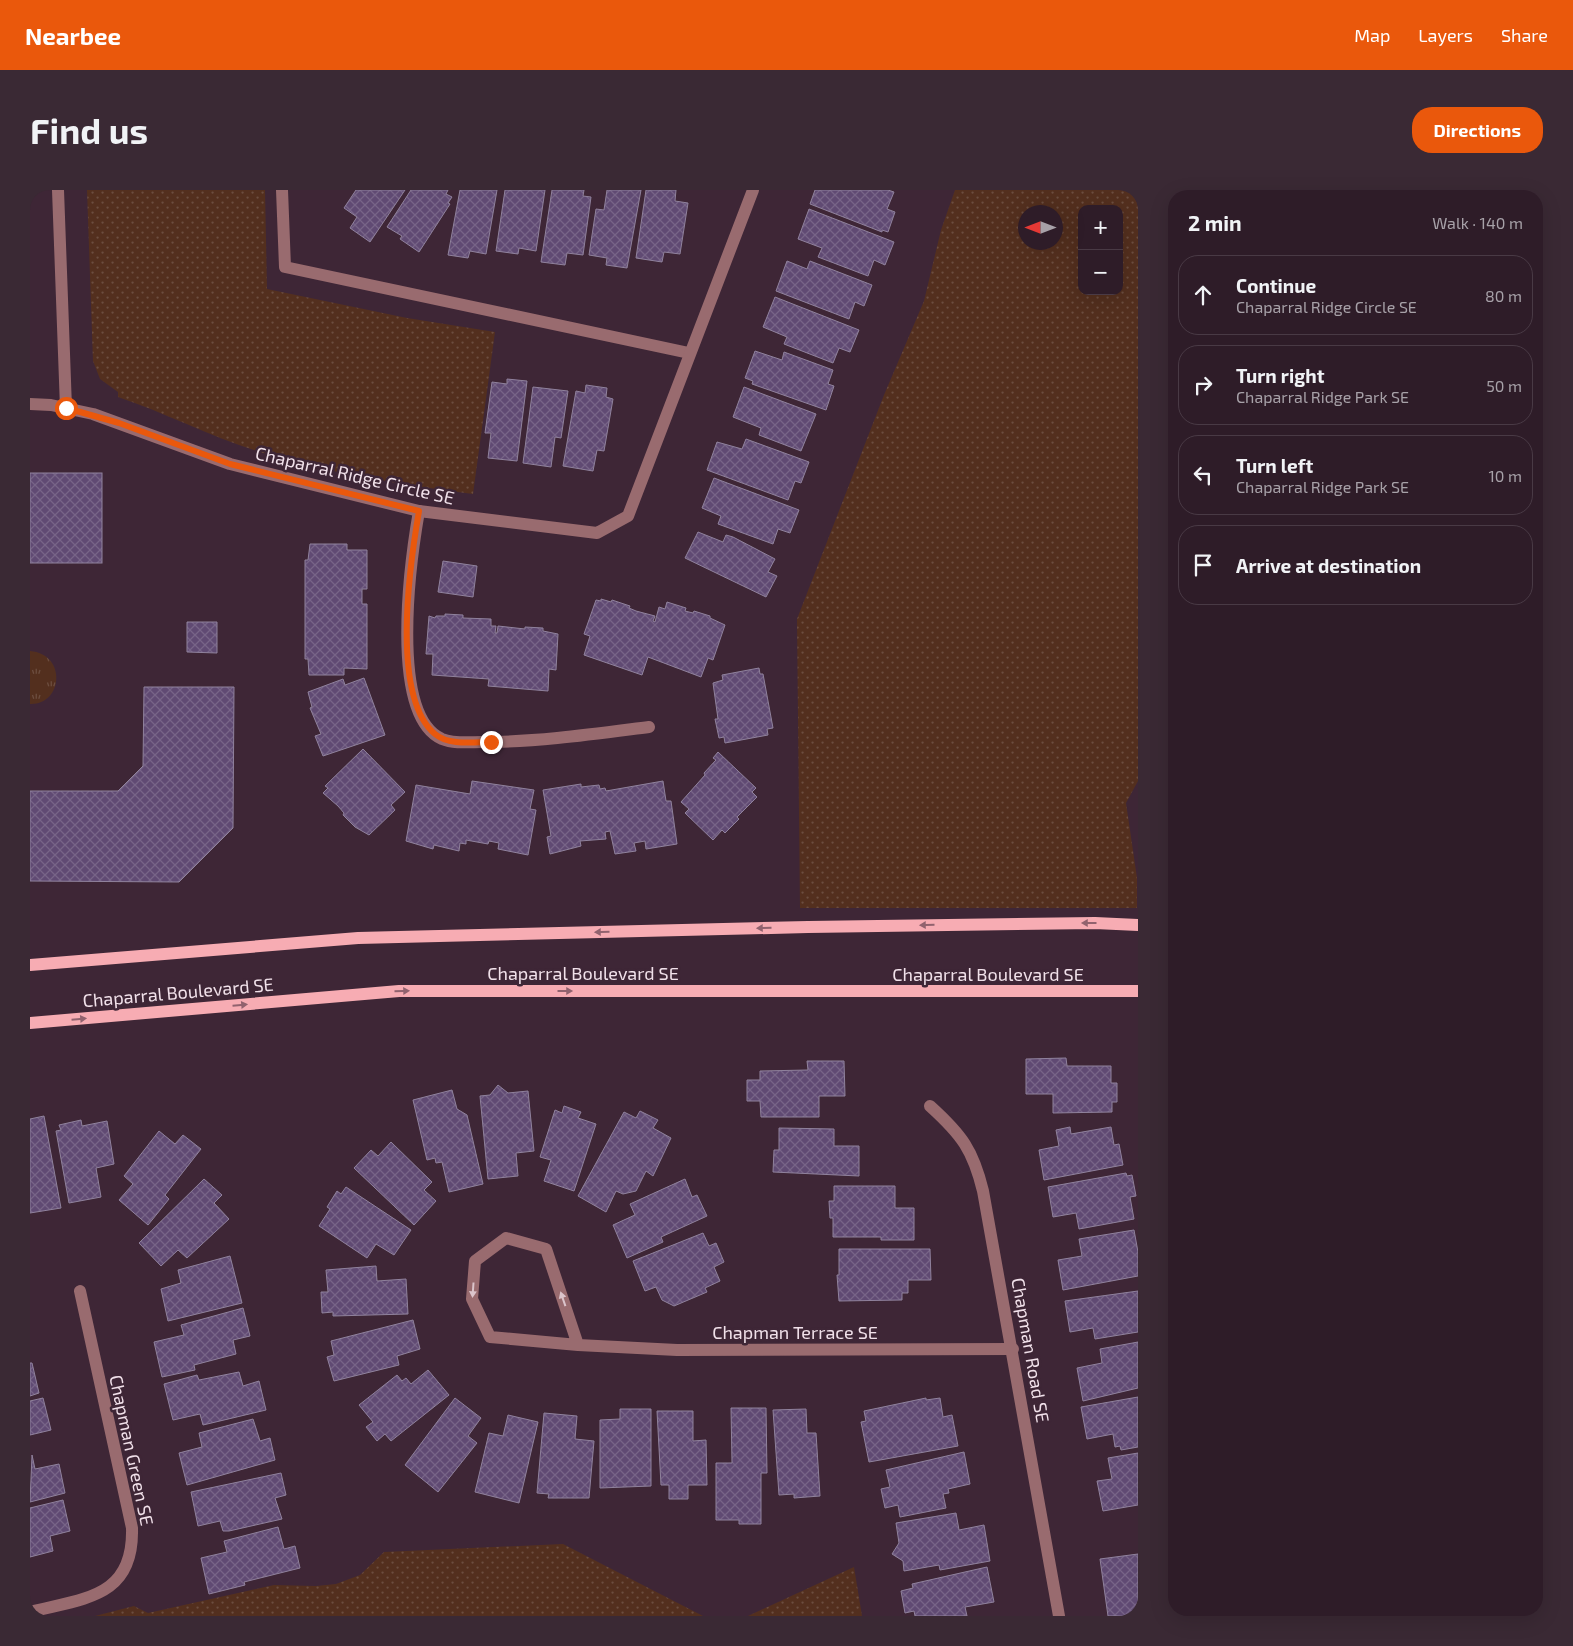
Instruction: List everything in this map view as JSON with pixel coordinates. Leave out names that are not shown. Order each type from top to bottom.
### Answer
[{"type":"main road","points":[[30,965],[358,938],[808,927],[1095,923],[1138,925]]},
{"type":"main road","points":[[30,956],[71,961]]},
{"type":"main road","name":"Chaparral Boulevard SE","points":[[30,1023],[399,991],[1138,991]]},
{"type":"street","points":[[58,190],[66,408]]},
{"type":"street","points":[[282,190],[285,267],[689,353]]},
{"type":"street","name":"Chaparral Ridge Circle SE","points":[[30,404],[66,408],[119,423],[230,464],[419,511],[597,533],[628,516],[752,190]]},
{"type":"street","points":[[419,511],[408,598],[409,664],[417,704],[435,734],[453,742],[491,742],[587,735],[649,727]]},
{"type":"street","name":"Chapman Road SE","points":[[930,1106],[955,1129],[976,1164],[1013,1348],[1059,1616]]},
{"type":"street","name":"Chapman Terrace SE","points":[[578,1345],[546,1249],[506,1238],[475,1261],[472,1299],[490,1337],[578,1345],[677,1350],[1013,1348]]},
{"type":"street","name":"Chapman Green SE","points":[[30,1612],[97,1594],[110,1587],[128,1565],[133,1549],[132,1528],[80,1291]]},
{"type":"green space","points":[[87,190],[265,190],[267,289],[407,318],[495,332],[473,494],[366,478],[260,452],[118,397],[118,392],[100,379],[93,361]]},
{"type":"green space","points":[[955,190],[1138,190],[1138,781],[1126,803],[1137,878],[1137,908],[800,908],[797,619],[884,395],[924,301],[941,230]]},
{"type":"green space","points":[[30,651],[42,654],[50,661],[55,669],[56,679],[49,697],[41,702],[30,704]]},
{"type":"green space","points":[[563,1544],[703,1616],[95,1616],[134,1606],[148,1613],[274,1585],[316,1586],[336,1584],[360,1575],[384,1552]]},
{"type":"green space","points":[[854,1567],[862,1616],[748,1616]]},
{"type":"building","points":[[356,190],[405,190],[370,242],[350,228],[357,217],[344,208]]},
{"type":"building","points":[[411,190],[448,190],[446,194],[452,197],[448,203],[450,204],[419,252],[400,239],[402,236],[387,227]]},
{"type":"building","points":[[460,190],[497,190],[486,254],[470,251],[468,258],[448,255]]},
{"type":"building","points":[[505,190],[545,190],[536,251],[519,248],[518,254],[496,251]]},
{"type":"building","points":[[552,190],[584,190],[583,196],[591,197],[583,255],[567,253],[565,265],[541,262]]},
{"type":"building","points":[[607,190],[641,190],[627,268],[606,265],[607,258],[589,255],[596,209],[604,210]]},
{"type":"building","points":[[646,190],[676,190],[675,201],[688,203],[680,254],[664,252],[662,262],[636,258]]},
{"type":"building","points":[[815,190],[888,190],[894,192],[887,209],[895,212],[888,232],[882,230],[882,232],[810,204]]},
{"type":"building","points":[[809,209],[894,242],[885,265],[874,260],[868,276],[818,257],[822,248],[798,239]]},
{"type":"building","points":[[787,261],[807,269],[810,261],[872,285],[864,306],[855,302],[849,319],[776,291]]},
{"type":"building","points":[[775,297],[859,330],[850,352],[839,348],[833,363],[784,344],[787,337],[763,327]]},
{"type":"building","points":[[755,351],[782,360],[784,352],[833,370],[828,384],[834,386],[826,410],[752,384],[753,381],[745,378]]},
{"type":"building","points":[[507,379],[527,381],[517,461],[488,458],[491,433],[485,433],[492,382],[507,384]]},
{"type":"building","points":[[586,385],[607,388],[606,397],[613,399],[604,451],[597,450],[593,471],[563,466],[576,391],[585,393]]},
{"type":"building","points":[[533,387],[568,391],[561,438],[555,437],[551,467],[523,463]]},
{"type":"building","points":[[744,387],[816,414],[801,451],[759,435],[761,428],[733,417]]},
{"type":"building","points":[[746,439],[809,462],[801,483],[795,481],[788,500],[707,470],[717,442],[742,449]]},
{"type":"building","points":[[30,473],[102,473],[102,563],[30,563]]},
{"type":"building","points":[[714,478],[799,510],[790,533],[778,529],[773,544],[718,524],[721,516],[702,508]]},
{"type":"building","points":[[698,532],[723,542],[726,535],[733,537],[775,559],[768,572],[777,576],[766,597],[685,558]]},
{"type":"building","points":[[310,544],[347,544],[347,550],[367,550],[367,589],[362,589],[362,604],[367,604],[367,669],[344,668],[344,675],[309,675],[308,659],[305,659],[305,560],[308,560]]},
{"type":"building","points":[[443,561],[477,566],[473,597],[438,592]]},
{"type":"building","points":[[601,599],[611,602],[612,600],[630,606],[629,608],[636,611],[655,616],[653,621],[655,622],[659,607],[665,609],[667,602],[686,608],[685,611],[693,613],[694,611],[710,616],[710,618],[725,625],[713,660],[708,658],[701,677],[648,657],[642,675],[584,655],[590,636],[584,634],[596,600],[601,601]]},
{"type":"building","points":[[445,614],[463,615],[463,618],[491,619],[491,626],[496,626],[495,633],[497,633],[498,626],[525,629],[525,627],[543,628],[543,631],[558,634],[556,670],[549,669],[548,691],[488,686],[489,679],[432,675],[433,654],[426,654],[429,616],[435,618],[436,616],[445,616]]},
{"type":"building","points":[[187,622],[217,622],[217,653],[187,652]]},
{"type":"building","points":[[759,668],[760,674],[763,674],[773,728],[767,729],[768,735],[725,743],[724,737],[719,738],[715,719],[718,719],[713,683],[723,680],[722,675]]},
{"type":"building","points":[[364,678],[385,735],[323,756],[315,736],[321,734],[310,708],[312,707],[308,692],[343,679],[345,685]]},
{"type":"building","points":[[144,687],[234,687],[233,828],[179,882],[30,881],[30,791],[118,791],[143,766]]},
{"type":"building","points":[[363,749],[405,792],[391,805],[395,810],[369,835],[355,827],[343,815],[344,813],[338,806],[323,793],[328,788],[325,786]]},
{"type":"building","points":[[718,752],[756,788],[752,792],[757,797],[737,817],[739,819],[725,833],[722,830],[713,840],[685,813],[689,809],[681,802],[705,775],[704,773],[716,760],[713,758]]},
{"type":"building","points":[[472,781],[534,790],[530,809],[536,810],[528,855],[498,849],[499,843],[489,841],[488,844],[466,840],[466,844],[460,843],[459,851],[434,845],[433,849],[406,841],[416,785],[470,794]]},
{"type":"building","points":[[663,781],[666,801],[671,801],[677,844],[646,849],[645,841],[634,843],[636,851],[615,854],[610,831],[605,832],[606,839],[580,841],[581,846],[550,854],[547,837],[551,836],[543,790],[581,784],[581,787],[599,785],[600,789],[605,788],[606,791]]},
{"type":"building","points":[[1066,1058],[1067,1066],[1111,1066],[1111,1083],[1117,1083],[1117,1102],[1112,1102],[1112,1112],[1053,1113],[1053,1094],[1026,1094],[1026,1059]]},
{"type":"building","points":[[807,1061],[844,1061],[845,1096],[819,1096],[819,1117],[761,1117],[760,1101],[747,1101],[747,1080],[760,1080],[760,1071],[808,1070]]},
{"type":"building","points":[[498,1085],[508,1093],[528,1091],[534,1151],[516,1153],[518,1176],[488,1179],[480,1096],[490,1095]]},
{"type":"building","points":[[452,1090],[457,1109],[467,1115],[483,1184],[449,1192],[442,1162],[436,1163],[435,1158],[427,1160],[413,1100]]},
{"type":"building","points":[[564,1106],[581,1112],[578,1118],[596,1124],[574,1191],[544,1181],[551,1160],[540,1157],[555,1110],[562,1113]]},
{"type":"building","points":[[640,1111],[658,1120],[653,1128],[671,1138],[653,1176],[646,1171],[636,1191],[623,1194],[616,1191],[606,1212],[578,1196],[624,1112],[636,1118]]},
{"type":"building","points":[[44,1116],[61,1208],[30,1213],[30,1119]]},
{"type":"building","points":[[81,1120],[82,1126],[107,1121],[114,1164],[96,1168],[101,1197],[69,1203],[56,1131],[61,1130],[59,1125]]},
{"type":"building","points":[[1070,1127],[1071,1134],[1111,1127],[1114,1145],[1119,1144],[1123,1165],[1044,1180],[1039,1150],[1059,1146],[1056,1130]]},
{"type":"building","points":[[779,1128],[834,1129],[834,1146],[859,1146],[859,1176],[773,1172],[774,1150],[779,1150]]},
{"type":"building","points":[[159,1131],[175,1144],[183,1135],[201,1149],[165,1195],[169,1199],[148,1225],[119,1200],[133,1184],[124,1176]]},
{"type":"building","points":[[391,1142],[432,1182],[424,1190],[436,1201],[414,1225],[354,1168],[371,1150],[378,1156]]},
{"type":"building","points":[[1126,1173],[1127,1176],[1132,1175],[1136,1196],[1130,1197],[1134,1219],[1079,1229],[1076,1213],[1053,1217],[1048,1187]]},
{"type":"building","points":[[204,1179],[222,1195],[214,1203],[229,1219],[187,1258],[178,1250],[161,1266],[139,1243]]},
{"type":"building","points":[[685,1179],[692,1197],[697,1195],[707,1216],[661,1237],[663,1242],[627,1258],[613,1225],[635,1215],[630,1204]]},
{"type":"building","points":[[834,1186],[895,1186],[895,1208],[914,1208],[914,1240],[881,1240],[881,1237],[833,1237],[833,1218],[830,1218],[829,1201],[834,1201]]},
{"type":"building","points":[[346,1187],[411,1230],[394,1255],[376,1244],[367,1258],[319,1226],[330,1209],[327,1207],[337,1191],[341,1194]]},
{"type":"building","points":[[1134,1230],[1138,1252],[1138,1276],[1063,1290],[1058,1260],[1082,1256],[1079,1239]]},
{"type":"building","points":[[703,1233],[709,1246],[716,1243],[724,1262],[714,1267],[720,1281],[705,1288],[707,1292],[674,1306],[662,1300],[656,1287],[645,1291],[633,1261]]},
{"type":"building","points":[[839,1249],[930,1249],[931,1280],[908,1280],[908,1293],[902,1293],[902,1300],[839,1301],[837,1275],[839,1275]]},
{"type":"building","points":[[230,1256],[242,1303],[168,1321],[161,1289],[181,1283],[178,1270]]},
{"type":"building","points":[[376,1266],[377,1281],[406,1279],[408,1314],[333,1316],[333,1312],[322,1313],[321,1292],[328,1292],[326,1270]]},
{"type":"building","points":[[1138,1291],[1138,1332],[1095,1339],[1093,1328],[1070,1332],[1065,1301]]},
{"type":"building","points":[[243,1308],[250,1336],[233,1340],[236,1354],[194,1365],[195,1370],[162,1377],[154,1342],[184,1335],[181,1325]]},
{"type":"building","points":[[413,1320],[420,1349],[397,1356],[399,1365],[334,1381],[327,1357],[334,1355],[331,1341]]},
{"type":"building","points":[[1138,1342],[1138,1388],[1083,1401],[1077,1368],[1102,1363],[1100,1349]]},
{"type":"building","points":[[30,1363],[32,1363],[39,1393],[30,1396]]},
{"type":"building","points":[[428,1370],[449,1395],[391,1441],[385,1434],[377,1441],[366,1427],[373,1422],[359,1405],[397,1375],[402,1381],[406,1378],[411,1384]]},
{"type":"building","points":[[239,1372],[243,1386],[259,1381],[266,1410],[203,1425],[200,1414],[173,1420],[164,1384],[197,1375],[199,1380]]},
{"type":"building","points":[[1138,1397],[1138,1447],[1121,1450],[1120,1446],[1115,1447],[1113,1434],[1087,1439],[1081,1407]]},
{"type":"building","points":[[43,1398],[51,1430],[30,1435],[30,1401]]},
{"type":"building","points":[[455,1398],[481,1418],[468,1436],[477,1443],[438,1492],[405,1465]]},
{"type":"building","points":[[926,1398],[926,1400],[940,1398],[943,1417],[952,1415],[958,1446],[869,1462],[861,1422],[866,1421],[864,1411]]},
{"type":"building","points":[[731,1408],[766,1408],[767,1473],[761,1473],[761,1524],[739,1524],[739,1520],[716,1520],[716,1463],[732,1463]]},
{"type":"building","points":[[620,1409],[651,1409],[651,1486],[600,1488],[600,1420],[620,1419]]},
{"type":"building","points":[[806,1409],[807,1433],[816,1433],[820,1496],[794,1498],[794,1494],[779,1495],[773,1410]]},
{"type":"building","points":[[657,1411],[693,1411],[693,1441],[706,1440],[707,1485],[688,1485],[688,1499],[669,1499],[669,1485],[661,1485]]},
{"type":"building","points":[[544,1413],[577,1416],[575,1439],[594,1441],[589,1498],[548,1498],[549,1494],[537,1493]]},
{"type":"building","points":[[508,1415],[538,1422],[519,1503],[475,1492],[489,1433],[503,1436]]},
{"type":"building","points":[[253,1419],[260,1441],[270,1438],[275,1460],[187,1485],[179,1453],[202,1447],[199,1433]]},
{"type":"building","points":[[964,1452],[970,1484],[948,1489],[949,1493],[943,1494],[946,1508],[900,1517],[898,1505],[885,1508],[881,1489],[890,1487],[886,1470]]},
{"type":"building","points":[[1138,1453],[1138,1505],[1103,1511],[1097,1481],[1112,1479],[1108,1458]]},
{"type":"building","points":[[32,1455],[35,1469],[59,1464],[65,1493],[30,1502]]},
{"type":"building","points":[[281,1473],[286,1495],[275,1498],[282,1519],[229,1531],[223,1531],[220,1521],[198,1526],[191,1492]]},
{"type":"building","points":[[63,1500],[70,1531],[50,1536],[53,1551],[30,1557],[30,1508]]},
{"type":"building","points":[[956,1513],[959,1530],[984,1525],[990,1561],[940,1570],[939,1565],[904,1571],[903,1561],[892,1554],[899,1543],[896,1523]]},
{"type":"building","points":[[278,1527],[284,1549],[295,1546],[300,1568],[244,1582],[245,1585],[209,1594],[201,1558],[227,1552],[224,1541]]},
{"type":"building","points":[[1138,1554],[1138,1616],[1108,1616],[1100,1559]]},
{"type":"building","points":[[987,1567],[994,1602],[965,1607],[967,1616],[915,1616],[914,1611],[905,1613],[901,1591],[913,1588],[912,1584]]},
{"type":"route","points":[[66,408],[93,414],[230,464],[419,511],[410,574],[407,622],[410,676],[417,704],[429,728],[440,738],[453,742],[491,742]]}]
